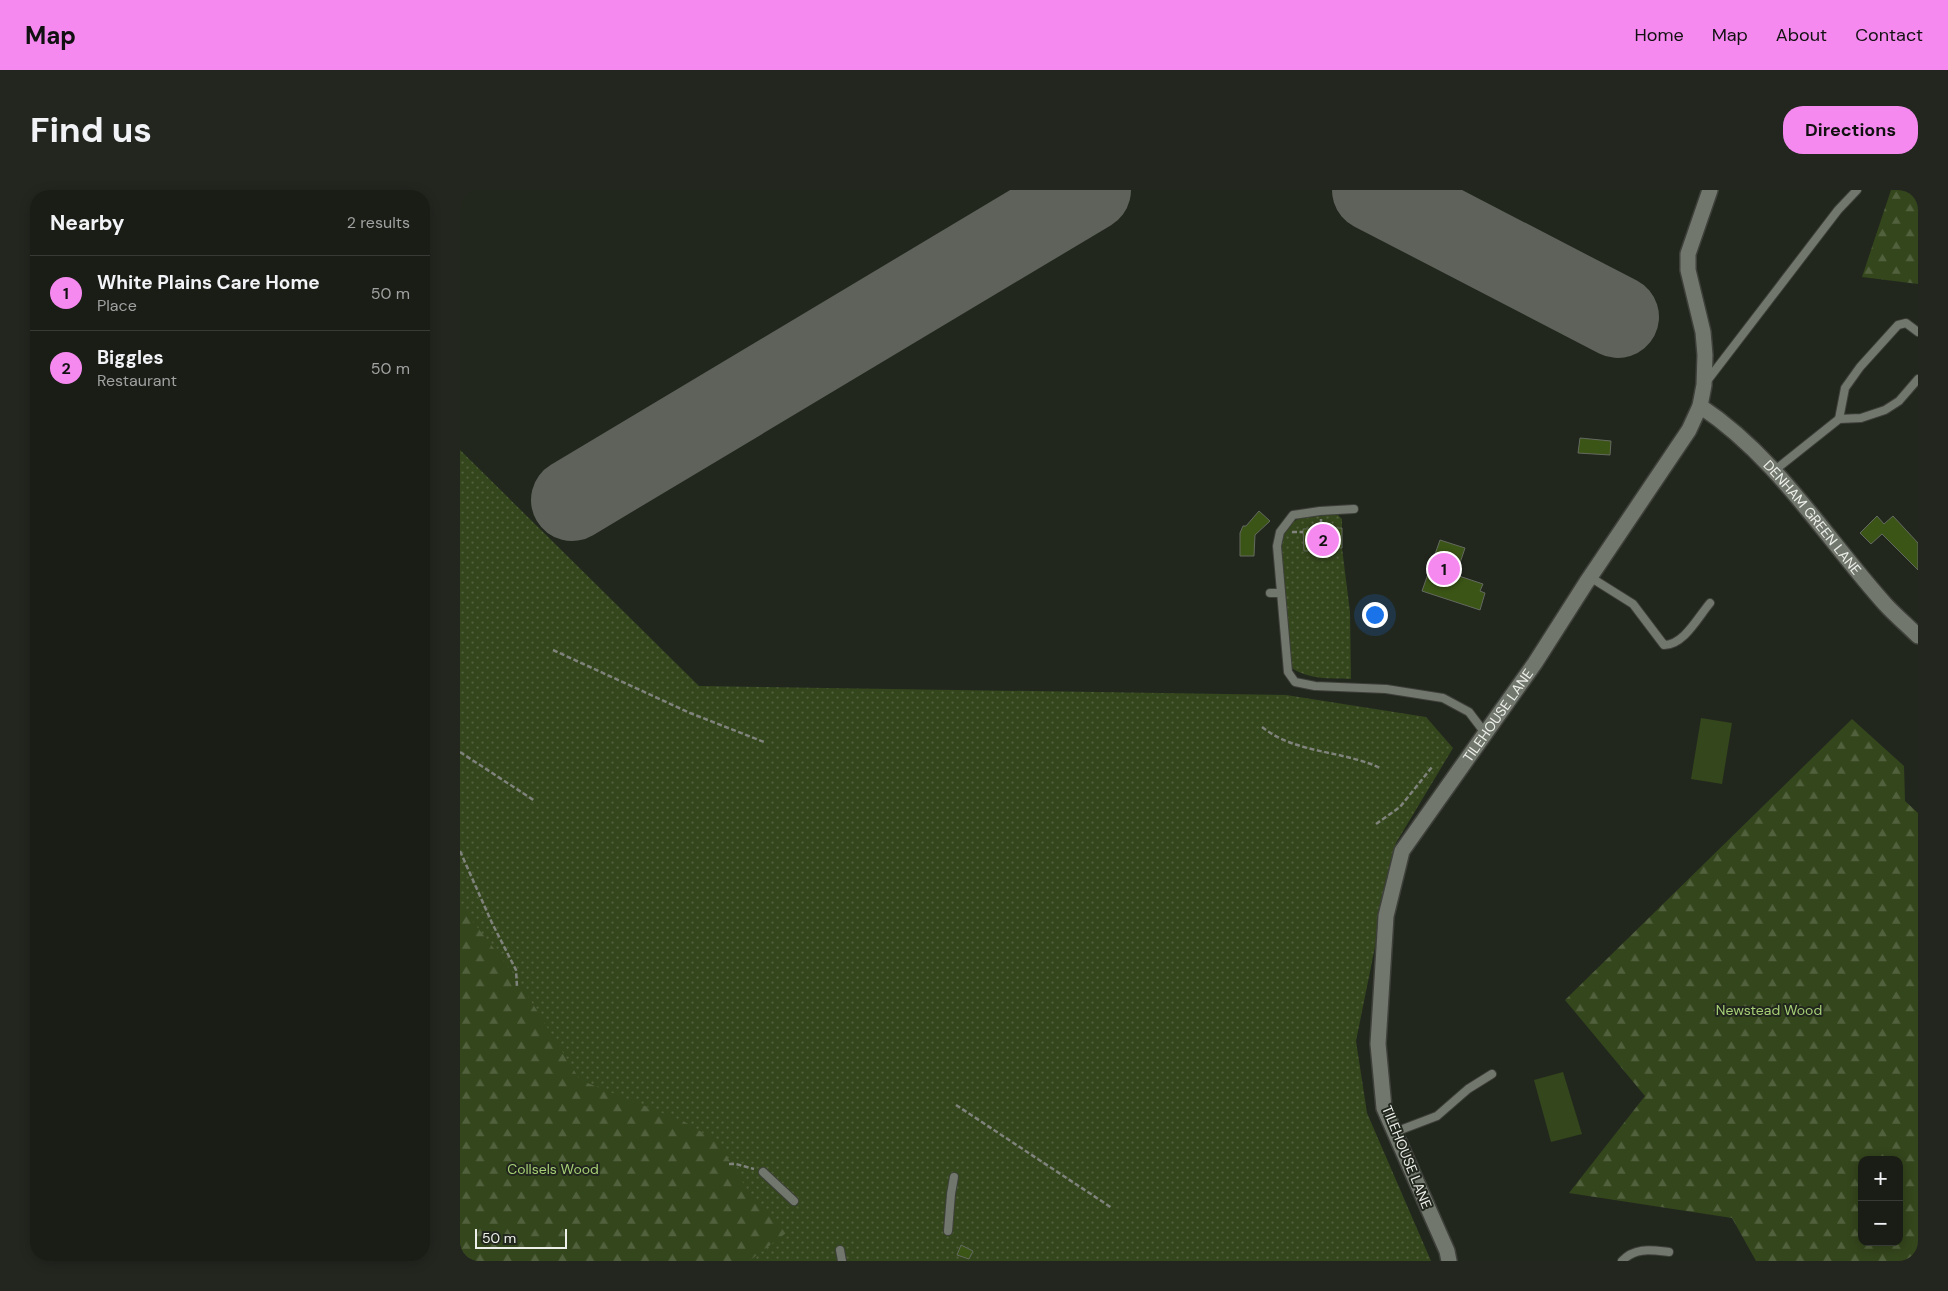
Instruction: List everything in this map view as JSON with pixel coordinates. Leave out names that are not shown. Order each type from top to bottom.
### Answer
[{"type":"street","name":"TILEHOUSE LANE","points":[[1449,1261],[1443,1242],[1384,1108],[1378,1044],[1386,916],[1402,851],[1535,663],[1590,577],[1689,430],[1700,406],[1704,385],[1705,355],[1703,332],[1688,270],[1688,254],[1710,190]]},
{"type":"street","name":"DENHAM GREEN LANE","points":[[1700,406],[1721,420],[1775,470],[1886,605],[1918,636]]},
{"type":"lane","points":[[1704,385],[1838,210],[1857,190]]},
{"type":"lane","points":[[1839,419],[1845,388],[1860,367],[1898,325],[1906,323],[1918,332]]},
{"type":"lane","points":[[1775,470],[1839,419],[1862,418],[1885,410],[1899,401],[1918,379]]},
{"type":"lane","points":[[1354,509],[1320,510],[1293,515],[1280,532],[1276,546],[1288,672],[1295,682],[1315,686],[1386,689],[1443,698],[1469,712],[1485,733]]},
{"type":"lane","points":[[1590,577],[1633,604],[1664,645],[1671,645],[1681,639],[1710,602]]},
{"type":"lane","points":[[1270,593],[1281,593]]},
{"type":"lane","points":[[1395,1132],[1437,1116],[1468,1089],[1492,1074]]},
{"type":"lane","points":[[763,1172],[794,1201]]},
{"type":"lane","points":[[948,1231],[954,1177]]},
{"type":"lane","points":[[840,1250],[842,1261]]},
{"type":"lane","points":[[1622,1261],[1628,1254],[1642,1250],[1669,1252]]},
{"type":"path","points":[[553,650],[690,713],[764,742]]},
{"type":"path","points":[[1262,727],[1280,738],[1299,746],[1356,759],[1380,768]]},
{"type":"path","points":[[460,752],[535,801]]},
{"type":"path","points":[[1376,824],[1400,807],[1432,768]]},
{"type":"path","points":[[460,851],[492,923],[516,970],[517,987]]},
{"type":"path","points":[[956,1105],[1112,1208]]},
{"type":"path","points":[[729,1164],[736,1164],[763,1172]]},
{"type":"green space","points":[[1891,190],[1918,190],[1918,284],[1862,277]]},
{"type":"green space","points":[[460,450],[699,686],[1286,695],[1426,717],[1453,748],[1396,843],[1356,1041],[1367,1113],[1431,1261],[460,1261]]},
{"type":"green space","points":[[1332,512],[1342,519],[1342,548],[1350,612],[1351,679],[1312,676],[1290,667],[1280,543],[1289,526],[1300,518],[1313,514]]},
{"type":"green space","points":[[1701,718],[1732,723],[1722,784],[1691,779]]},
{"type":"green space","name":"Newstead Wood","points":[[1852,719],[1904,766],[1905,801],[1918,813],[1918,1261],[1756,1261],[1732,1218],[1569,1193],[1645,1096],[1565,1000]]},
{"type":"green space","name":"Collsels Wood","points":[[460,905],[516,977],[580,1080],[685,1122],[718,1142],[753,1199],[786,1233],[749,1261],[460,1261]]},
{"type":"green space","points":[[1563,1072],[1582,1134],[1551,1142],[1534,1080]]},
{"type":"building","points":[[1580,438],[1611,441],[1610,455],[1578,453]]},
{"type":"building","points":[[1259,511],[1270,521],[1255,535],[1254,556],[1240,556],[1240,533],[1243,526],[1246,526]]},
{"type":"building","points":[[1877,516],[1884,524],[1893,516],[1918,543],[1918,570],[1882,534],[1871,544],[1860,533]]},
{"type":"building","points":[[1342,528],[1342,548],[1304,551],[1303,529]]},
{"type":"building","points":[[1440,540],[1465,548],[1456,575],[1483,584],[1480,591],[1485,593],[1480,610],[1422,591]]},
{"type":"building","points":[[961,1245],[973,1251],[969,1259],[957,1255]]},
{"type":"runway","points":[[572,500],[1090,190]]},
{"type":"runway","points":[[1373,190],[1618,317]]},
{"type":"place","name":"Biggles","points":[[1323,540]]},
{"type":"place","name":"White Plains Care Home","points":[[1444,569]]}]
